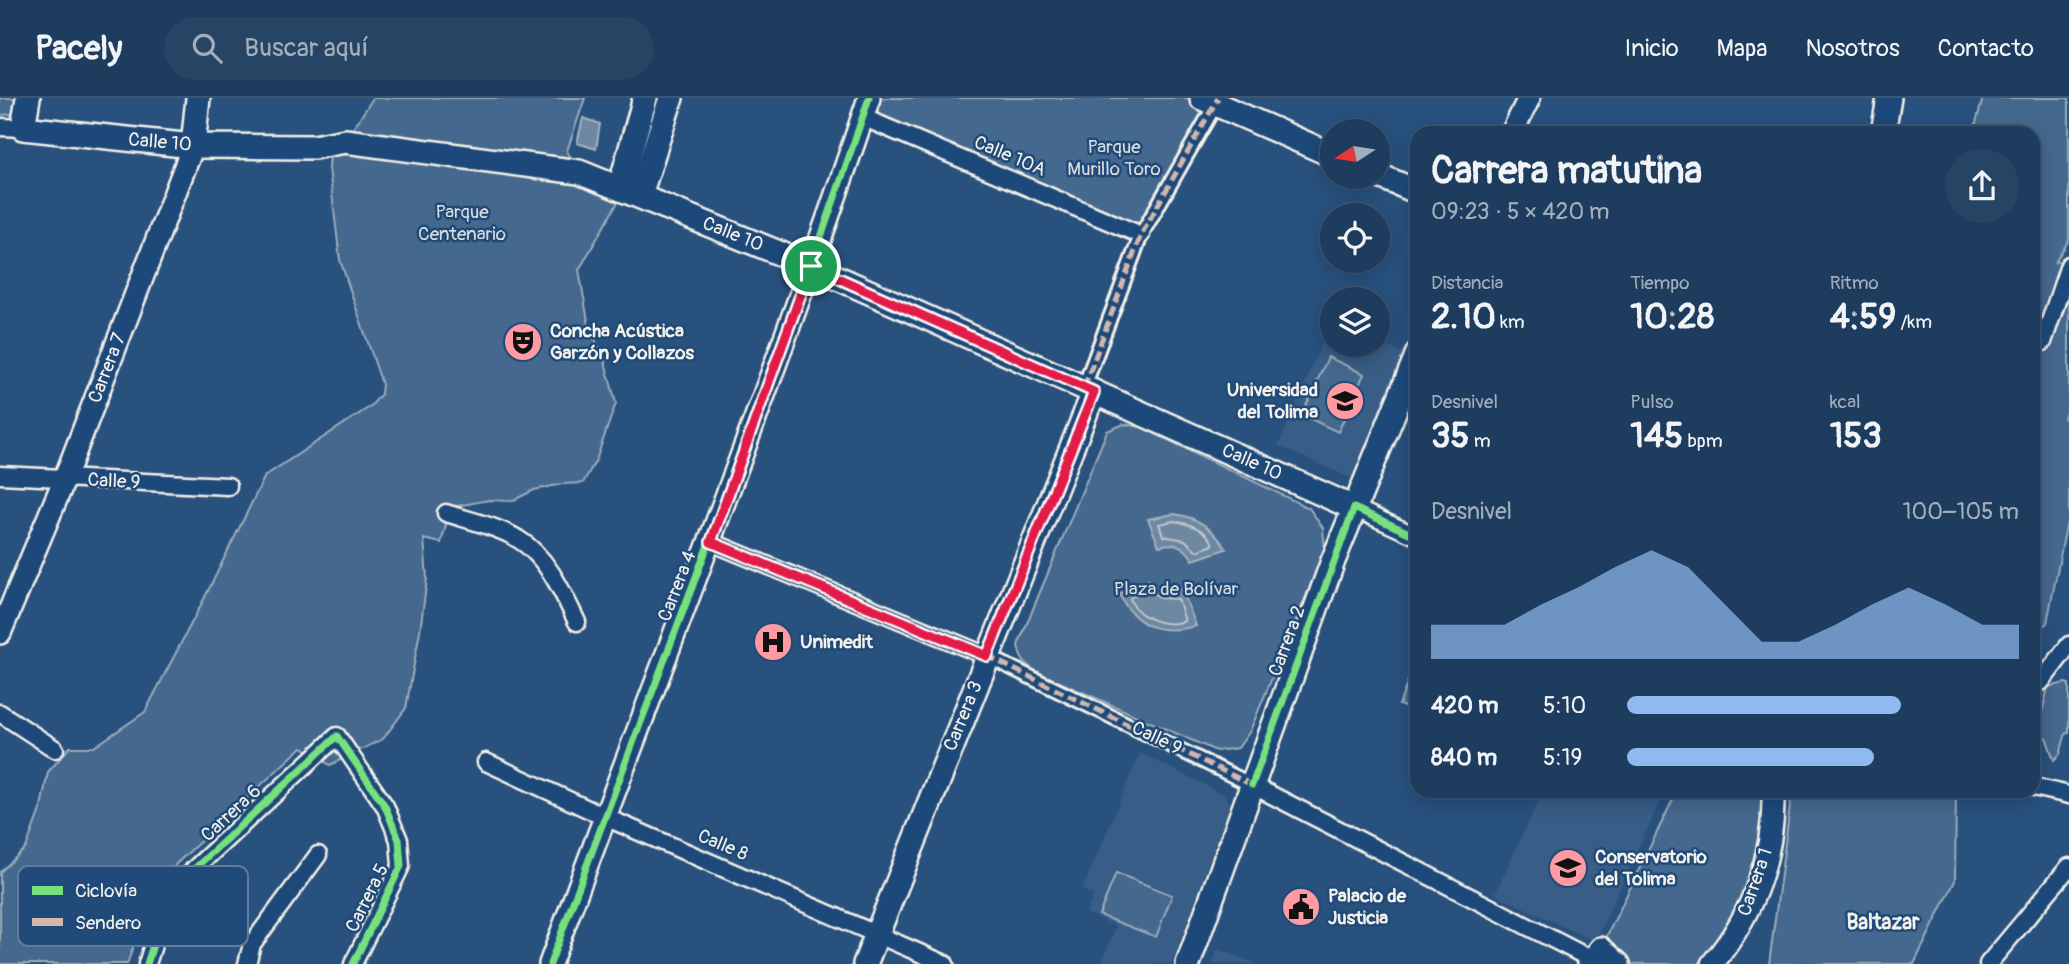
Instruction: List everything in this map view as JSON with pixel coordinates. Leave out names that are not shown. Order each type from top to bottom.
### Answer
[{"type":"main road","points":[[23,128],[28,98]]},
{"type":"main road","name":"Carrera 7","points":[[193,146],[198,98]]},
{"type":"main road","points":[[630,191],[645,98]]},
{"type":"main road","points":[[630,191],[670,98]]},
{"type":"main road","points":[[1884,126],[1889,98]]},
{"type":"main road","points":[[1212,100],[1320,150]]},
{"type":"main road","name":"Calle 10","points":[[23,128],[193,146],[314,147],[337,141],[357,142],[579,172],[811,266],[1354,508]]},
{"type":"main road","points":[[1390,180],[1410,189]]},
{"type":"main road","name":"Carrera 2","points":[[1188,964],[1354,508],[1410,372]]},
{"type":"main road","name":"Carrera 3","points":[[865,964],[1089,390]]},
{"type":"street","points":[[1515,126],[1529,98]]},
{"type":"street","name":"Carrera 3","points":[[1089,390],[1141,235],[1212,100]]},
{"type":"street","name":"Calle 10A","points":[[866,107],[1141,235]]},
{"type":"street","name":"Carrera 4","points":[[550,964],[711,542],[866,107]]},
{"type":"street","name":"Calle 10","points":[[0,127],[23,128]]},
{"type":"street","name":"Carrera 7","points":[[0,633],[65,478],[193,146]]},
{"type":"street","points":[[2043,342],[2069,265]]},
{"type":"street","name":"Calle 9","points":[[0,475],[228,486]]},
{"type":"street","name":"Calle 10","points":[[1354,508],[1410,533]]},
{"type":"street","points":[[446,513],[517,538],[532,550],[549,571],[577,622]]},
{"type":"street","name":"Calle 9","points":[[711,542],[987,656],[1252,785],[1594,957],[1619,964]]},
{"type":"street","points":[[2041,682],[2069,645]]},
{"type":"street","points":[[0,713],[55,749]]},
{"type":"street","name":"Carrera 6","points":[[197,866],[337,736]]},
{"type":"street","name":"Carrera 5","points":[[337,736],[385,806],[399,840],[401,866],[353,964]]},
{"type":"street","name":"Calle 8","points":[[486,762],[605,817],[945,964]]},
{"type":"street","points":[[2040,789],[2069,794]]},
{"type":"street","name":"Carrera 1","points":[[1712,964],[1740,927],[1758,888],[1771,833],[1773,798]]},
{"type":"street","points":[[247,964],[252,944],[318,855]]},
{"type":"street","points":[[1988,964],[2069,867]]},
{"type":"street","name":"Carrera 6","points":[[146,964],[152,946]]},
{"type":"shaded area","name":"Universidad del Tolima","points":[[1390,347],[1410,356],[1358,481],[1278,446],[1320,348],[1320,357],[1390,357]]},
{"type":"shaded area","points":[[1140,753],[1225,795],[1230,806],[1172,964],[1101,964],[1116,926],[1086,913],[1093,895],[1082,890]]},
{"type":"shaded area","name":"Conservatorio del Tolima","points":[[1540,798],[1662,798],[1595,942],[1495,894]]},
{"type":"shaded area","points":[[1218,949],[1256,964],[1212,964]]},
{"type":"green space","points":[[0,98],[20,98],[14,114],[0,115]]},
{"type":"green space","name":"Parque Centenario","points":[[373,98],[585,98],[567,151],[579,172],[620,187],[618,202],[579,270],[589,327],[604,358],[616,403],[596,460],[583,483],[534,490],[512,501],[489,500],[451,507],[441,543],[424,539],[427,579],[406,708],[383,739],[330,765],[302,747],[175,866],[18,866],[18,946],[134,946],[127,964],[0,964],[0,872],[26,848],[41,807],[48,772],[70,747],[94,747],[145,712],[265,476],[371,406],[381,394],[382,384],[340,260],[329,168],[330,154],[345,141]]},
{"type":"green space","name":"Parque Murillo Toro","points":[[869,98],[1202,98],[1216,104],[1141,235],[863,117]]},
{"type":"green space","points":[[1983,98],[2069,98],[2069,240],[2055,262],[2069,259],[2069,405],[2064,418],[2069,421],[2069,519],[2047,623],[2040,628],[2040,126],[1975,126]]},
{"type":"green space","points":[[1328,357],[1364,374],[1338,432],[1302,415]]},
{"type":"green space","name":"Plaza de Bolívar","points":[[1124,424],[1141,427],[1309,508],[1323,528],[1325,550],[1250,731],[1238,748],[1216,751],[1037,672],[1026,664],[1020,654],[1018,645],[1107,431]]},
{"type":"green space","points":[[1410,676],[1410,709],[1399,705]]},
{"type":"green space","points":[[2069,684],[2069,733],[2066,733],[2060,754],[2054,760],[2046,737],[2040,737],[2040,720],[2048,687]]},
{"type":"green space","points":[[1674,798],[1773,798],[1771,833],[1712,964],[1619,964],[1601,948]]},
{"type":"green space","points":[[1791,798],[1956,798],[1955,881],[1914,964],[1769,964]]},
{"type":"green space","points":[[1116,873],[1172,895],[1156,937],[1099,915]]},
{"type":"water","points":[[583,118],[600,124],[596,149],[577,143]]},
{"type":"water","points":[[1174,514],[1204,525],[1226,549],[1193,560],[1187,551],[1179,546],[1159,546],[1148,519]]},
{"type":"water","points":[[1149,580],[1164,590],[1182,589],[1196,626],[1161,629],[1133,615],[1119,594]]},
{"type":"marked path","points":[[1084,387],[1141,235],[1218,98]]},
{"type":"marked path","points":[[987,656],[1252,785]]},
{"type":"cycle path","points":[[550,964],[753,424],[869,98]]},
{"type":"cycle path","points":[[987,656],[1094,392]]},
{"type":"cycle path","points":[[1252,785],[1354,508],[1410,533]]},
{"type":"cycle path","points":[[197,866],[337,736],[385,806],[399,840],[401,866],[353,964]]},
{"type":"cycle path","points":[[147,964],[153,946]]},
{"type":"place","name":"Concha Acústica Garzón y Collazos","points":[[523,342]]},
{"type":"place","name":"Universidad del Tolima","points":[[1345,401]]},
{"type":"place","name":"Unimedit","points":[[773,642]]},
{"type":"place","name":"Conservatorio del Tolima","points":[[1568,868]]},
{"type":"place","name":"Palacio de Justicia","points":[[1301,907]]},
{"type":"district","name":"Baltazar","points":[[1883,922]]},
{"type":"route","points":[[811,266],[1094,392],[987,656],[711,542],[811,266]]}]
